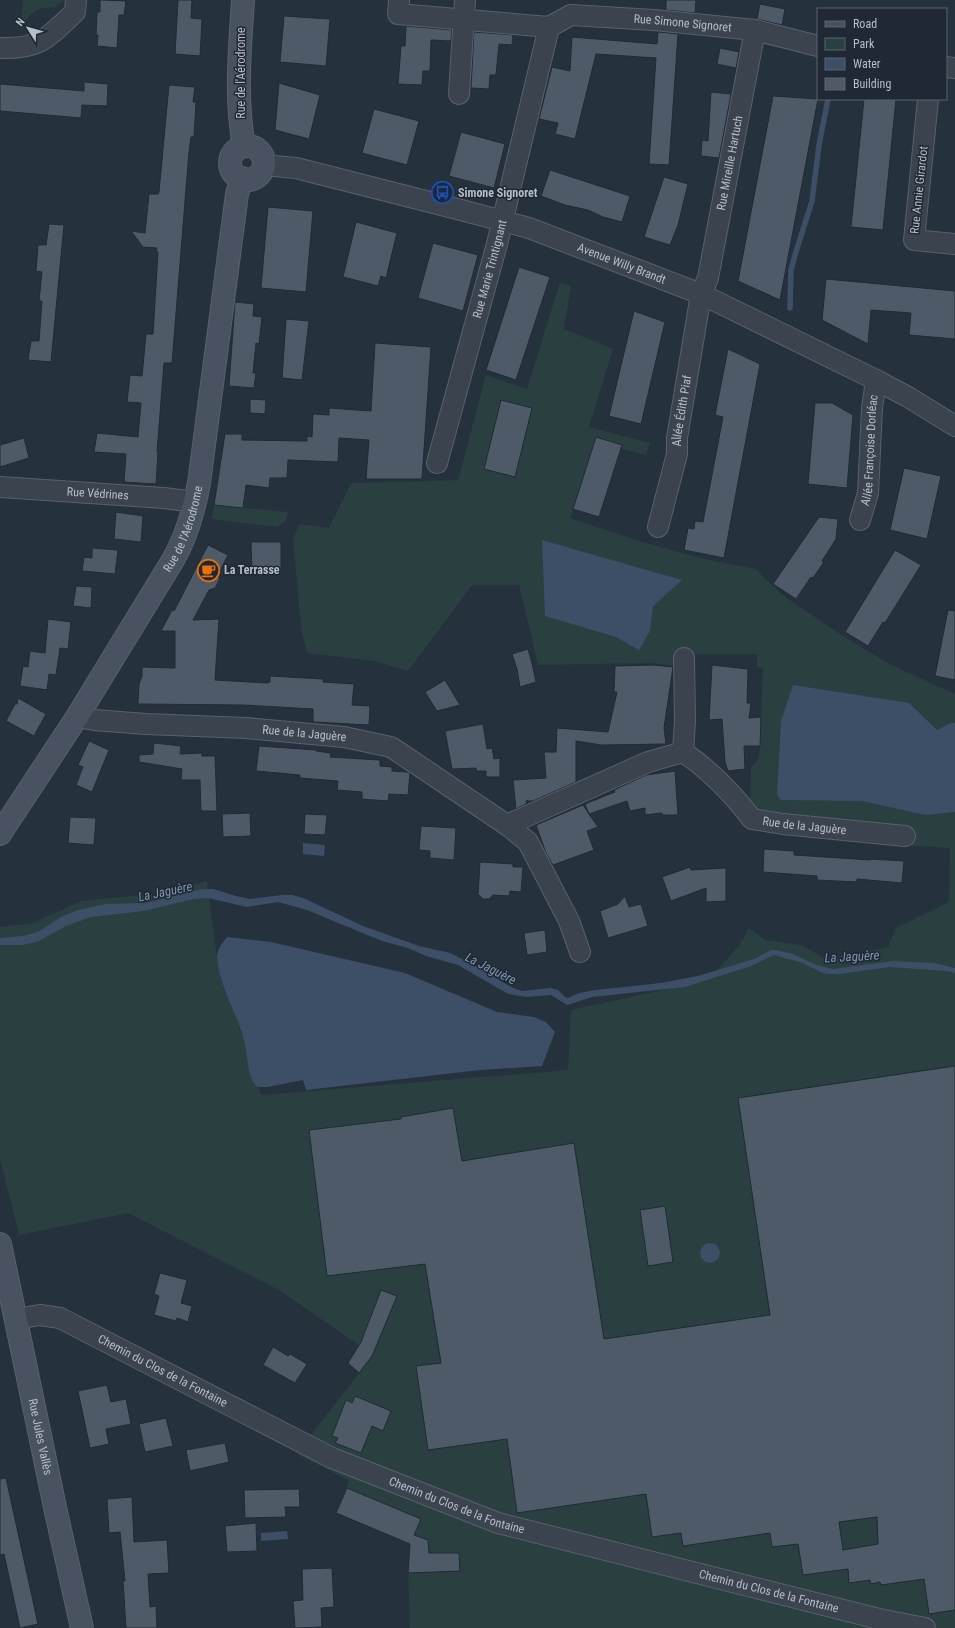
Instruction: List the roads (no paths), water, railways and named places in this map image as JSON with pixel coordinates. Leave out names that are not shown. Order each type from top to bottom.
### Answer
[{"type":"street","points":[[0,48],[23,48],[34,45],[45,39],[75,12],[76,0]]},
{"type":"street","name":"Rue de l'Aérodrome","points":[[243,0],[239,72],[240,111],[244,146]]},
{"type":"street","points":[[399,0],[398,14],[464,10],[549,27]]},
{"type":"street","points":[[459,94],[464,10]]},
{"type":"street","name":"Rue Simone Signoret","points":[[549,27],[571,15],[654,20],[756,30],[817,46]]},
{"type":"street","name":"Rue Marie Trintignant","points":[[437,463],[497,244],[501,221],[549,27]]},
{"type":"street","name":"Rue Mireille Hartuch","points":[[701,294],[708,278],[756,30]]},
{"type":"street","name":"Rue Annie Girardot","points":[[928,100],[914,240],[955,244]]},
{"type":"street","points":[[250,146],[259,150],[262,155],[264,165],[260,174],[256,177],[251,179],[242,178],[236,175],[232,170],[231,158],[238,148],[250,146]]},
{"type":"street","name":"Avenue Willy Brandt","points":[[264,165],[296,168],[529,228],[701,294],[876,380],[908,397],[955,426]]},
{"type":"street","name":"Rue de l'Aérodrome","points":[[0,834],[77,716],[177,553],[185,534],[195,502],[200,477],[237,194],[242,178]]},
{"type":"street","name":"Allée Édith Piaf","points":[[658,527],[677,454],[677,438],[701,294]]},
{"type":"street","name":"Allée Françoise Dorléac","points":[[860,520],[868,493],[872,408],[876,380]]},
{"type":"street","name":"Rue Védrines","points":[[0,487],[164,498],[195,502]]},
{"type":"street","points":[[507,825],[648,762],[683,752],[685,721],[684,658]]},
{"type":"street","name":"Rue de la Jaguère","points":[[77,716],[94,720],[146,724],[246,728],[344,737],[392,747],[507,825],[528,842],[569,921],[580,952]]},
{"type":"street","name":"Rue de la Jaguère","points":[[683,752],[700,763],[729,791],[752,819],[783,824],[905,836]]},
{"type":"street","name":"Rue Jules Vallès","points":[[0,1244],[6,1299],[16,1318],[56,1512],[82,1628]]},
{"type":"street","name":"Chemin du Clos de la Fontaine","points":[[16,1318],[40,1315],[60,1318],[332,1458],[498,1523],[872,1617],[925,1628]]},
{"type":"water","points":[[542,540],[682,580],[653,606],[650,631],[639,650],[616,637],[545,616]]},
{"type":"water","points":[[793,685],[909,703],[937,730],[951,723],[955,723],[955,812],[926,815],[862,801],[781,800],[777,795],[781,721]]},
{"type":"water","points":[[303,843],[325,845],[324,856],[303,854]]},
{"type":"water","points":[[202,889],[213,889],[250,899],[282,895],[292,895],[303,898],[363,926],[419,946],[450,953],[513,988],[522,991],[550,988],[558,990],[568,998],[579,993],[596,990],[661,983],[698,976],[754,959],[771,950],[793,954],[816,965],[833,969],[893,961],[934,963],[955,968],[955,973],[890,967],[840,974],[825,974],[800,962],[774,955],[751,966],[685,987],[592,997],[567,1005],[551,995],[526,997],[508,994],[458,965],[382,941],[307,910],[278,902],[247,907],[208,898],[194,899],[144,911],[91,917],[66,926],[39,941],[23,945],[0,945],[0,938],[22,936],[38,932],[61,917],[78,910],[106,904],[146,903]]},
{"type":"water","points":[[227,937],[271,942],[405,973],[497,1012],[534,1017],[546,1022],[555,1032],[542,1066],[480,1070],[306,1090],[303,1080],[267,1087],[258,1087],[250,1075],[240,1027],[226,993],[219,970],[217,958],[218,952]]},
{"type":"water","points":[[710,1243],[717,1246],[720,1253],[717,1260],[710,1263],[703,1260],[700,1253],[703,1246]]},
{"type":"water","points":[[287,1531],[288,1539],[261,1541],[261,1533]]},
{"type":"waterway","points":[[790,308],[791,270],[812,201],[819,145],[828,100]]},
{"type":"place","name":"Simone Signoret","points":[[443,193]]},
{"type":"place","name":"La Terrasse","points":[[208,570]]},
{"type":"water label","name":"La Jaguère","points":[[165,891]]},
{"type":"water label","name":"La Jaguère","points":[[852,956]]},
{"type":"water label","name":"La Jaguère","points":[[491,968]]}]
